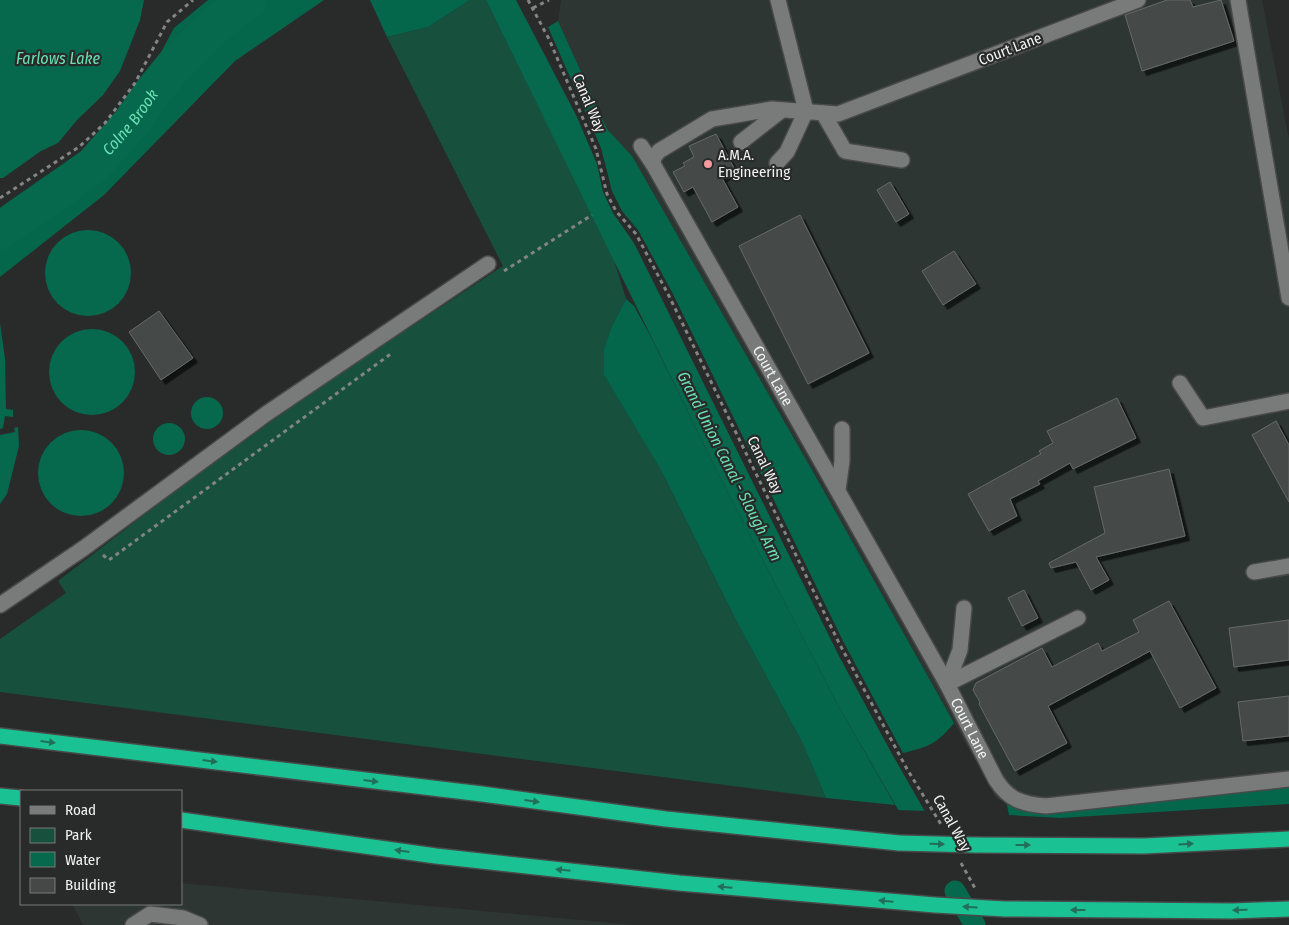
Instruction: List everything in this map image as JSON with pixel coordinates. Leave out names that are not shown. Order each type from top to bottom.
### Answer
[{"type":"highway","points":[[0,736],[482,794],[666,819],[899,843],[1144,846],[1289,839]]},
{"type":"highway","points":[[0,796],[20,798]]},
{"type":"highway","points":[[182,820],[445,857],[679,883],[935,905],[1005,909],[1232,911],[1289,909]]},
{"type":"lane","points":[[776,163],[787,152],[806,111],[778,0]]},
{"type":"lane","name":"Court Lane","points":[[1138,0],[838,114],[772,109],[712,119],[659,151],[654,157],[653,164],[947,684],[1003,791],[1026,804],[1046,806],[1283,780]]},
{"type":"lane","points":[[1238,0],[1289,298]]},
{"type":"lane","points":[[741,142],[782,110]]},
{"type":"lane","points":[[823,113],[845,151],[902,160]]},
{"type":"lane","points":[[641,146],[653,164]]},
{"type":"lane","points":[[0,605],[84,548],[266,414],[488,264]]},
{"type":"lane","points":[[1180,383],[1203,418],[1289,401]]},
{"type":"lane","points":[[838,490],[842,461],[842,429]]},
{"type":"lane","points":[[1254,572],[1289,566]]},
{"type":"lane","points":[[947,684],[960,650],[964,608]]},
{"type":"lane","points":[[947,684],[1078,618]]},
{"type":"lane","points":[[134,925],[150,914],[183,918],[200,925]]},
{"type":"path","points":[[0,198],[78,146],[105,123],[135,83],[167,22],[193,0]]},
{"type":"path","name":"Canal Way","points":[[528,0],[549,38],[596,149],[607,194],[616,211],[636,234],[669,296],[839,643],[907,769],[944,830]]},
{"type":"path","points":[[533,8],[549,0]]},
{"type":"path","points":[[503,271],[592,214]]},
{"type":"path","points":[[98,552],[109,560],[398,348]]},
{"type":"path","name":"Canal Way","points":[[958,856],[977,891]]},
{"type":"shaded area","points":[[208,0],[240,0],[212,21],[168,61],[161,52],[174,28]]},
{"type":"shaded area","points":[[252,0],[324,0],[235,61],[104,195],[0,277],[0,235],[95,168],[178,66],[223,22]]},
{"type":"shaded area","points":[[370,0],[470,0],[428,27],[387,37]]},
{"type":"shaded area","points":[[561,0],[1262,0],[1289,139],[1289,787],[1043,810],[997,799],[816,477],[632,156],[607,129],[558,21]]},
{"type":"shaded area","points":[[558,21],[607,129],[632,156],[954,723],[942,736],[931,744],[903,753],[844,643],[672,292],[638,230],[622,211],[612,191],[601,148],[548,27]]},
{"type":"shaded area","points":[[626,299],[634,306],[652,339],[720,477],[839,707],[895,805],[826,798],[802,742],[737,622],[662,472],[604,375],[604,349],[612,326]]},
{"type":"shaded area","points":[[1289,787],[1289,804],[1060,818],[1009,815],[1006,800],[1043,810]]},
{"type":"shaded area","points":[[182,883],[634,925],[83,925],[73,905],[182,905]]},
{"type":"green space","points":[[470,0],[486,0],[613,257],[626,299],[612,326],[604,349],[604,375],[662,472],[737,622],[802,742],[826,798],[0,692],[0,639],[66,593],[58,581],[183,485],[309,394],[503,266],[387,37],[428,27]]},
{"type":"water","name":"Farlows Lake","points":[[0,0],[144,0],[140,20],[120,71],[103,95],[77,120],[58,143],[41,151],[3,178],[0,178]]},
{"type":"water","points":[[486,0],[516,0],[577,117],[597,164],[603,192],[613,213],[634,243],[840,658],[892,754],[978,904],[952,903],[839,707],[720,477]]},
{"type":"water","points":[[88,230],[104,233],[112,237],[124,249],[128,257],[131,273],[128,289],[124,297],[112,309],[104,313],[88,316],[72,313],[64,309],[52,297],[48,289],[45,273],[48,257],[52,249],[64,237],[72,233]]},
{"type":"water","points":[[0,323],[5,359],[6,409],[13,410],[13,417],[5,416],[3,428],[0,429]]},
{"type":"water","points":[[92,329],[108,332],[116,336],[128,348],[132,356],[135,372],[132,388],[128,396],[116,408],[108,412],[92,415],[76,412],[68,408],[56,396],[52,388],[49,372],[52,356],[56,348],[68,336],[76,332]]},
{"type":"water","points":[[207,397],[213,398],[218,402],[222,407],[222,419],[218,424],[213,428],[207,429],[201,428],[196,424],[192,419],[191,413],[192,407],[196,402],[201,398]]},
{"type":"water","points":[[169,423],[175,424],[180,428],[184,433],[184,445],[180,450],[175,454],[169,455],[163,454],[158,450],[154,445],[153,439],[154,433],[158,428],[163,424]]},
{"type":"water","points":[[18,427],[19,446],[7,494],[0,504],[0,435],[15,432],[14,428]]},
{"type":"water","points":[[81,430],[98,433],[112,442],[121,456],[124,473],[121,490],[112,504],[98,513],[81,516],[64,513],[50,504],[41,490],[38,473],[41,456],[50,442],[64,433]]},
{"type":"pier","points":[[895,810],[928,811],[981,903],[951,905]]},
{"type":"building","points":[[1167,0],[1190,0],[1193,7],[1221,0],[1234,41],[1142,71],[1125,15]]},
{"type":"building","name":"A.M.A. Engineering","points":[[716,134],[734,168],[722,178],[738,207],[712,222],[693,187],[684,192],[673,172],[685,166],[683,163],[694,157],[689,146]]},
{"type":"building","points":[[890,182],[909,214],[896,222],[877,190]]},
{"type":"building","points":[[800,215],[869,353],[808,384],[739,246]]},
{"type":"building","points":[[954,251],[976,284],[943,305],[922,271]]},
{"type":"building","points":[[159,311],[193,358],[161,380],[129,332]]},
{"type":"building","points":[[1117,398],[1136,438],[1073,469],[1070,463],[1038,481],[1040,484],[1010,499],[1017,516],[989,531],[968,494],[1041,454],[1039,451],[1053,443],[1047,431]]},
{"type":"building","points":[[1276,421],[1289,445],[1289,502],[1252,435]]},
{"type":"building","points":[[1169,469],[1185,536],[1096,557],[1109,580],[1091,590],[1076,562],[1051,568],[1049,563],[1105,533],[1094,487]]},
{"type":"building","points":[[1024,590],[1038,618],[1022,626],[1008,598]]},
{"type":"building","points":[[1169,601],[1216,688],[1180,708],[1150,651],[1048,706],[1067,743],[1015,771],[979,704],[980,702],[973,690],[976,683],[1042,648],[1052,667],[1098,643],[1102,651],[1139,632],[1133,620]]},
{"type":"building","points":[[1289,620],[1289,660],[1234,667],[1229,628]]},
{"type":"building","points":[[1289,696],[1289,736],[1243,741],[1238,702]]},
{"type":"waterway","name":"Colne Brook","points":[[0,231],[93,166],[132,122],[175,65],[220,21],[249,0]]},
{"type":"waterway","name":"Grand Union Canal - Slough Arm","points":[[955,891],[975,925]]},
{"type":"place","name":"A.M.A. Engineering","points":[[708,164]]}]
